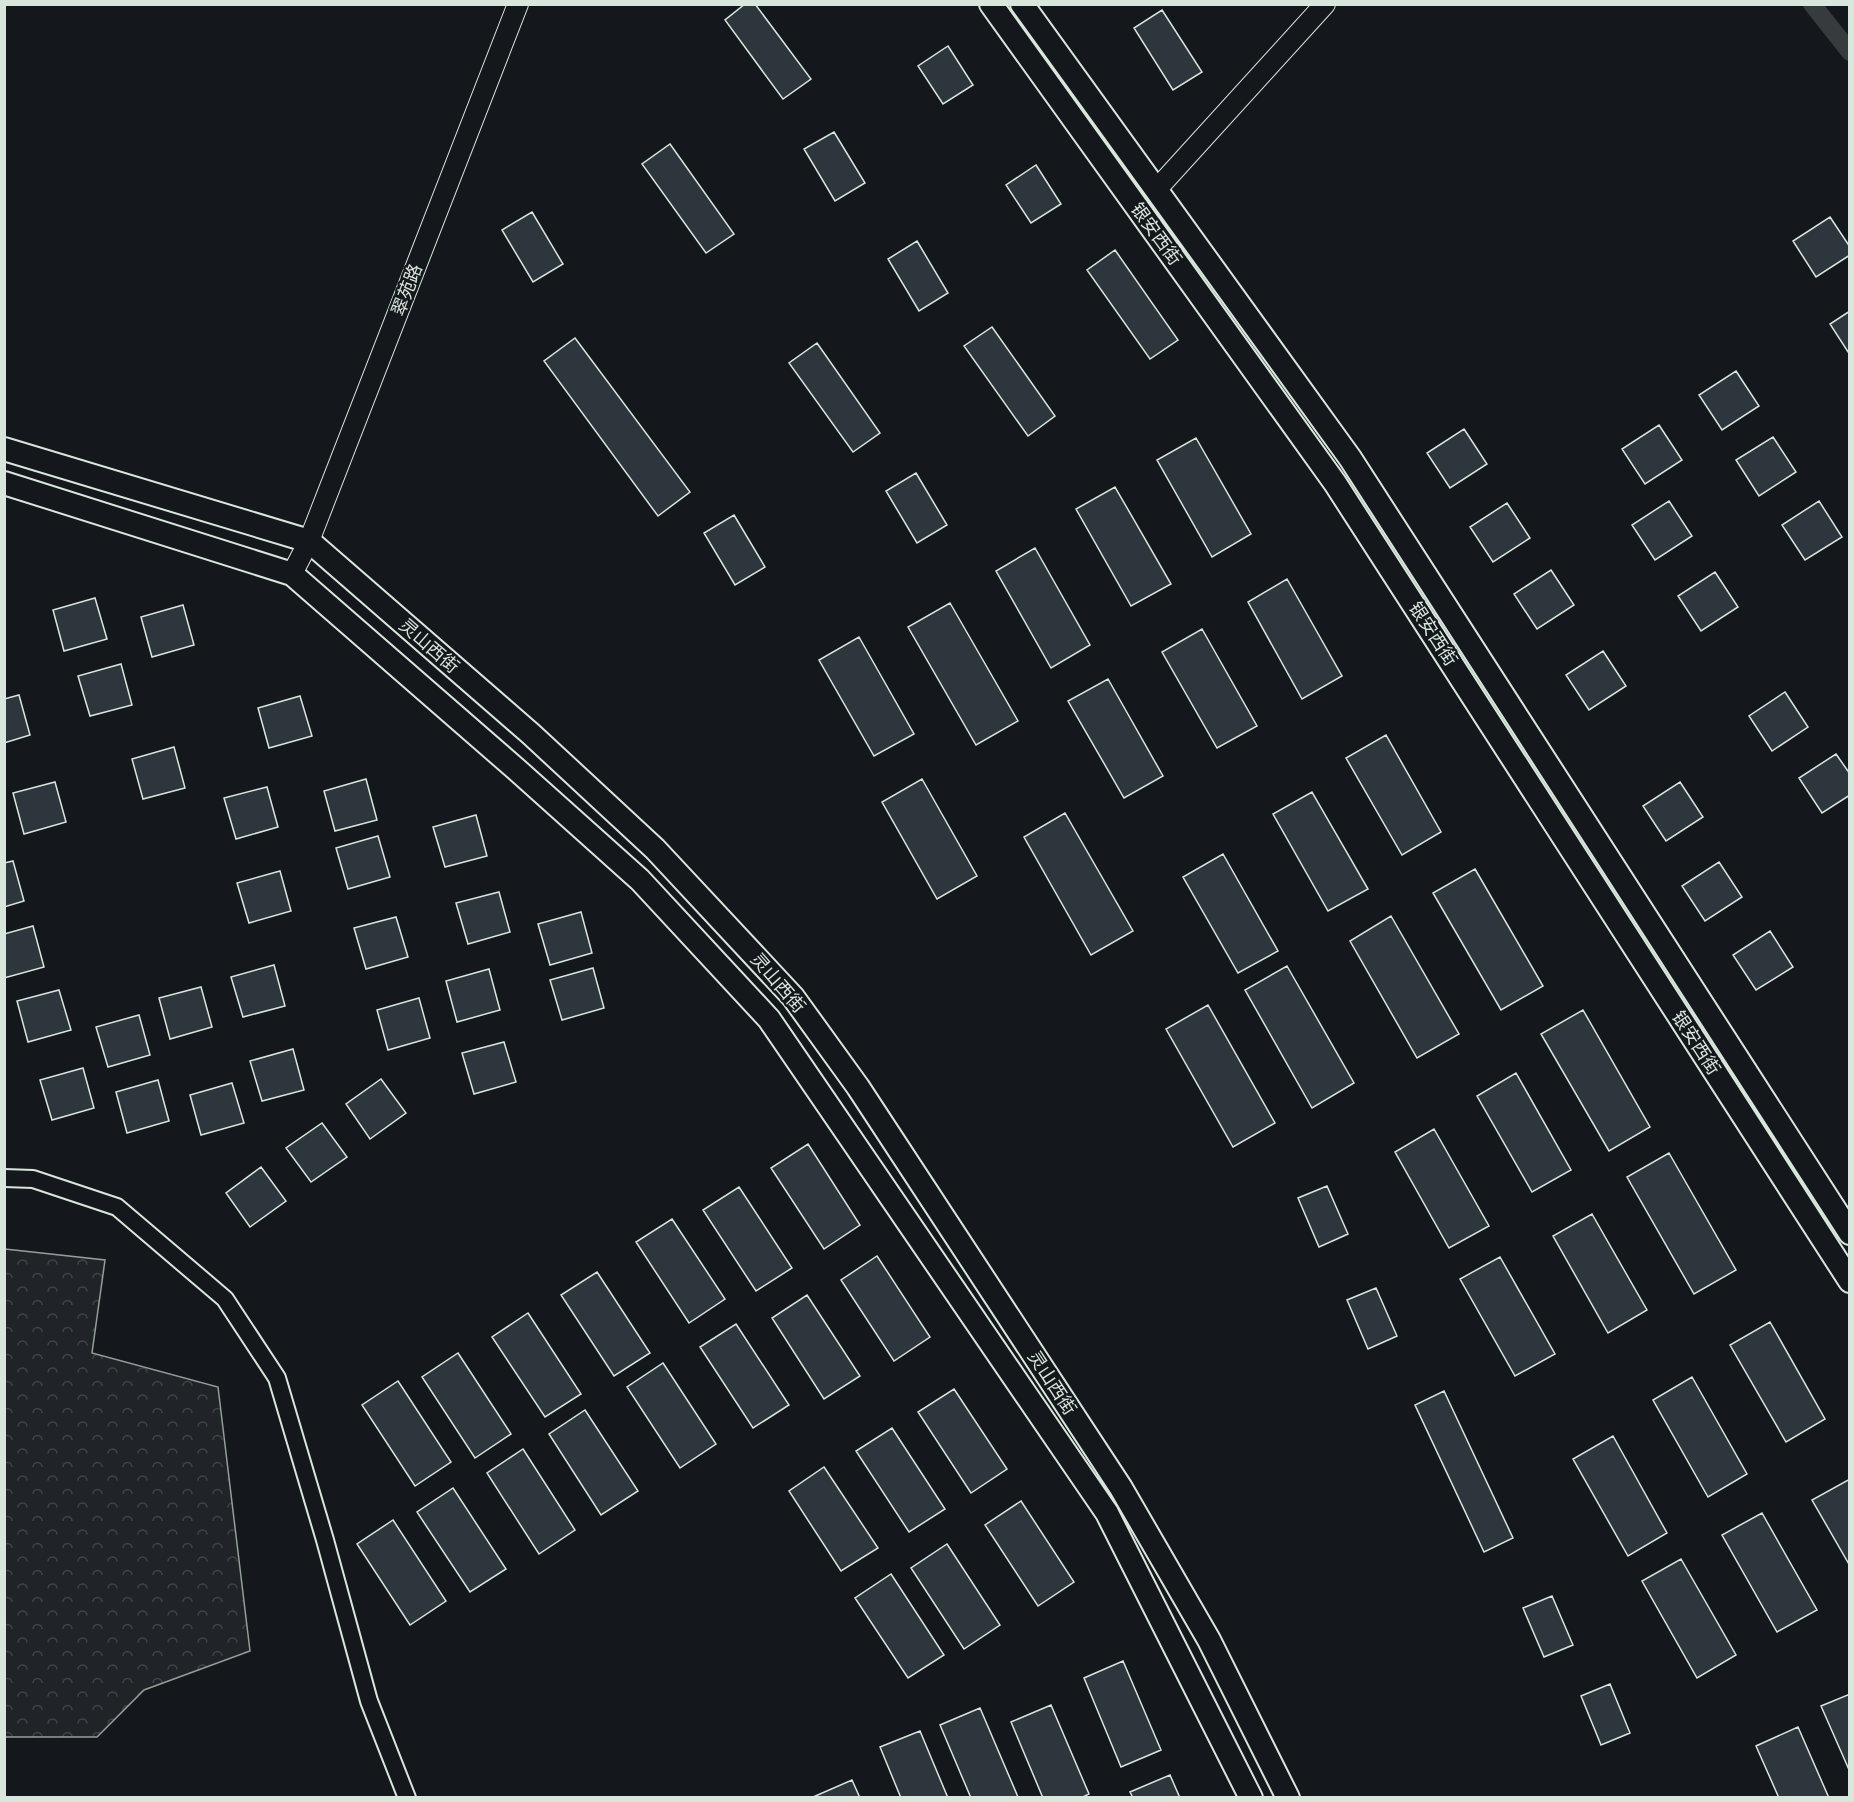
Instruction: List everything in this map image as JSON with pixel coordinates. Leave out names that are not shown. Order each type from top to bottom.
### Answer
[{"type":"main road","name":"银安西街","points":[[991,4],[1335,483],[1850,1281]]},
{"type":"main road","name":"银安西街","points":[[1022,4],[1350,458],[1850,1233]]},
{"type":"main road","name":"灵山西街","points":[[4,449],[309,541],[531,734],[655,849],[793,997],[858,1087],[1121,1488],[1209,1640],[1288,1797]]},
{"type":"main road","name":"灵山西街","points":[[4,483],[292,574],[640,880],[769,1018],[1107,1513],[1251,1797]]},
{"type":"street","name":"翠苑路","points":[[292,574],[309,541],[518,4]]},
{"type":"street","points":[[1156,189],[1325,4]]},
{"type":"street","points":[[4,1179],[33,1179],[117,1207],[225,1299],[277,1378],[326,1540],[369,1701],[407,1797]]},
{"type":"green space","points":[[5,1249],[105,1260],[92,1353],[218,1387],[250,1651],[144,1690],[97,1737],[5,1737]]},
{"type":"building","points":[[745,4],[755,4],[811,79],[783,99],[725,20]]},
{"type":"building","points":[[1162,10],[1202,72],[1173,90],[1134,28]]},
{"type":"building","points":[[948,46],[973,85],[943,104],[918,66]]},
{"type":"building","points":[[834,132],[865,183],[835,201],[804,149]]},
{"type":"building","points":[[670,144],[734,234],[706,253],[642,164]]},
{"type":"building","points":[[1036,165],[1061,204],[1031,223],[1006,185]]},
{"type":"building","points":[[532,212],[563,264],[533,282],[502,230]]},
{"type":"building","points":[[1830,217],[1850,247],[1850,255],[1816,277],[1793,241]]},
{"type":"building","points":[[917,241],[948,293],[919,311],[888,259]]},
{"type":"building","points":[[1115,250],[1178,340],[1150,359],[1087,270]]},
{"type":"building","points":[[1850,311],[1850,355],[1830,324]]},
{"type":"building","points":[[992,327],[1055,416],[1028,436],[964,346]]},
{"type":"building","points":[[575,338],[690,492],[658,516],[544,361]]},
{"type":"building","points":[[817,343],[880,433],[853,452],[789,363]]},
{"type":"building","points":[[1736,371],[1759,406],[1722,430],[1699,395]]},
{"type":"building","points":[[1659,425],[1682,460],[1645,484],[1622,449]]},
{"type":"building","points":[[1464,429],[1487,464],[1450,488],[1427,453]]},
{"type":"building","points":[[1773,437],[1796,472],[1759,496],[1736,460]]},
{"type":"building","points":[[1196,438],[1251,534],[1212,557],[1157,460]]},
{"type":"building","points":[[916,473],[947,525],[917,543],[886,491]]},
{"type":"building","points":[[1115,487],[1171,584],[1131,606],[1076,509]]},
{"type":"building","points":[[1669,501],[1692,536],[1655,560],[1632,525]]},
{"type":"building","points":[[1819,501],[1842,537],[1805,560],[1782,525]]},
{"type":"building","points":[[1507,503],[1530,538],[1493,562],[1470,527]]},
{"type":"building","points":[[734,515],[765,567],[735,585],[704,533]]},
{"type":"building","points":[[1035,548],[1090,645],[1051,668],[996,571]]},
{"type":"building","points":[[1551,570],[1574,605],[1537,629],[1514,594]]},
{"type":"building","points":[[1715,572],[1738,607],[1701,631],[1678,596]]},
{"type":"building","points":[[1287,579],[1342,676],[1302,699],[1248,602]]},
{"type":"building","points":[[95,598],[107,639],[64,651],[53,610]]},
{"type":"building","points":[[950,603],[1018,721],[976,745],[908,627]]},
{"type":"building","points":[[183,605],[194,645],[152,657],[141,617]]},
{"type":"building","points":[[1202,629],[1257,726],[1217,748],[1162,652]]},
{"type":"building","points":[[859,637],[914,734],[874,756],[819,660]]},
{"type":"building","points":[[1603,651],[1626,686],[1589,710],[1566,675]]},
{"type":"building","points":[[121,664],[132,705],[90,716],[78,676]]},
{"type":"building","points":[[1108,679],[1163,776],[1124,798],[1068,701]]},
{"type":"building","points":[[1785,692],[1808,727],[1772,751],[1749,716]]},
{"type":"building","points":[[19,695],[30,735],[4,743],[4,699]]},
{"type":"building","points":[[300,696],[312,736],[269,748],[258,708]]},
{"type":"building","points":[[1386,735],[1441,832],[1402,855],[1346,758]]},
{"type":"building","points":[[174,747],[185,788],[143,799],[132,759]]},
{"type":"building","points":[[1836,754],[1850,774],[1850,795],[1822,813],[1799,778]]},
{"type":"building","points":[[366,779],[377,820],[335,831],[324,791]]},
{"type":"building","points":[[922,779],[977,876],[937,899],[882,802]]},
{"type":"building","points":[[55,782],[66,822],[24,834],[13,793]]},
{"type":"building","points":[[1680,782],[1703,817],[1666,841],[1643,806]]},
{"type":"building","points":[[267,787],[278,827],[236,839],[224,798]]},
{"type":"building","points":[[1312,792],[1368,889],[1328,911],[1273,814]]},
{"type":"building","points":[[1065,813],[1133,931],[1091,955],[1024,837]]},
{"type":"building","points":[[476,815],[487,856],[445,867],[433,827]]},
{"type":"building","points":[[378,836],[390,877],[348,889],[336,848]]},
{"type":"building","points":[[1223,854],[1278,951],[1238,973],[1183,877]]},
{"type":"building","points":[[13,861],[24,901],[4,907],[4,863]]},
{"type":"building","points":[[1719,862],[1742,897],[1705,921],[1682,886]]},
{"type":"building","points":[[1475,869],[1543,986],[1501,1010],[1433,893]]},
{"type":"building","points":[[280,871],[291,911],[249,923],[237,883]]},
{"type":"building","points":[[499,892],[510,932],[468,944],[456,903]]},
{"type":"building","points":[[581,912],[592,953],[550,965],[538,924]]},
{"type":"building","points":[[1391,916],[1459,1034],[1417,1058],[1350,941]]},
{"type":"building","points":[[396,917],[408,957],[366,969],[354,928]]},
{"type":"building","points":[[33,926],[44,967],[4,978],[4,934]]},
{"type":"building","points":[[1770,931],[1793,967],[1756,990],[1733,955]]},
{"type":"building","points":[[274,965],[285,1006],[243,1017],[231,977]]},
{"type":"building","points":[[1287,966],[1354,1083],[1312,1108],[1245,990]]},
{"type":"building","points":[[593,968],[604,1008],[562,1020],[550,980]]},
{"type":"building","points":[[489,969],[500,1010],[457,1022],[446,981]]},
{"type":"building","points":[[201,987],[212,1027],[170,1039],[159,998]]},
{"type":"building","points":[[59,990],[71,1030],[28,1042],[17,1001]]},
{"type":"building","points":[[419,998],[430,1038],[388,1050],[377,1010]]},
{"type":"building","points":[[1208,1005],[1275,1123],[1233,1147],[1166,1029]]},
{"type":"building","points":[[1583,1010],[1650,1127],[1609,1151],[1541,1034]]},
{"type":"building","points":[[139,1015],[150,1055],[108,1067],[96,1027]]},
{"type":"building","points":[[504,1042],[516,1082],[474,1094],[462,1053]]},
{"type":"building","points":[[293,1049],[304,1090],[262,1101],[250,1061]]},
{"type":"building","points":[[83,1068],[94,1108],[52,1120],[40,1080]]},
{"type":"building","points":[[1516,1073],[1571,1170],[1532,1192],[1477,1096]]},
{"type":"building","points":[[381,1079],[406,1113],[370,1139],[346,1104]]},
{"type":"building","points":[[158,1080],[169,1121],[127,1133],[116,1092]]},
{"type":"building","points":[[232,1083],[244,1123],[201,1135],[190,1095]]},
{"type":"building","points":[[322,1123],[347,1157],[311,1182],[286,1148]]},
{"type":"building","points":[[1434,1129],[1489,1226],[1449,1248],[1395,1152]]},
{"type":"building","points":[[808,1144],[860,1225],[824,1249],[771,1168]]},
{"type":"building","points":[[1669,1153],[1736,1270],[1694,1294],[1627,1177]]},
{"type":"building","points":[[261,1167],[286,1201],[250,1227],[226,1193]]},
{"type":"building","points":[[1327,1186],[1348,1234],[1319,1247],[1298,1198]]},
{"type":"building","points":[[739,1187],[792,1268],[756,1291],[703,1210]]},
{"type":"building","points":[[1592,1214],[1647,1310],[1608,1333],[1553,1236]]},
{"type":"building","points":[[672,1219],[725,1299],[689,1323],[636,1242]]},
{"type":"building","points":[[877,1256],[930,1337],[894,1361],[841,1280]]},
{"type":"building","points":[[1500,1257],[1555,1354],[1515,1376],[1460,1279]]},
{"type":"building","points":[[597,1272],[650,1353],[614,1376],[561,1295]]},
{"type":"building","points":[[1376,1288],[1397,1336],[1368,1349],[1347,1300]]},
{"type":"building","points":[[807,1295],[860,1376],[824,1399],[772,1318]]},
{"type":"building","points":[[528,1313],[581,1394],[545,1417],[492,1337]]},
{"type":"building","points":[[1770,1322],[1825,1419],[1786,1442],[1730,1345]]},
{"type":"building","points":[[736,1324],[789,1405],[753,1428],[700,1347]]},
{"type":"building","points":[[458,1353],[511,1434],[475,1458],[422,1377]]},
{"type":"building","points":[[663,1363],[716,1444],[680,1468],[627,1387]]},
{"type":"building","points":[[1692,1377],[1747,1474],[1708,1497],[1653,1400]]},
{"type":"building","points":[[398,1381],[451,1462],[415,1486],[362,1405]]},
{"type":"building","points":[[954,1389],[1007,1469],[971,1493],[918,1412]]},
{"type":"building","points":[[1444,1391],[1513,1538],[1484,1552],[1415,1405]]},
{"type":"building","points":[[585,1410],[638,1491],[601,1515],[549,1434]]},
{"type":"building","points":[[892,1428],[945,1509],[909,1532],[856,1451]]},
{"type":"building","points":[[1613,1436],[1667,1533],[1628,1556],[1573,1459]]},
{"type":"building","points":[[523,1449],[575,1530],[539,1554],[487,1473]]},
{"type":"building","points":[[824,1467],[878,1548],[841,1571],[789,1491]]},
{"type":"building","points":[[1850,1479],[1850,1566],[1812,1500]]},
{"type":"building","points":[[453,1488],[506,1569],[470,1592],[417,1512]]},
{"type":"building","points":[[1021,1501],[1074,1582],[1038,1606],[985,1525]]},
{"type":"building","points":[[1762,1513],[1817,1610],[1777,1632],[1722,1535]]},
{"type":"building","points":[[393,1520],[446,1601],[410,1625],[357,1544]]},
{"type":"building","points":[[947,1544],[1000,1625],[964,1649],[911,1568]]},
{"type":"building","points":[[1681,1559],[1736,1655],[1697,1678],[1642,1581]]},
{"type":"building","points":[[891,1574],[944,1655],[908,1678],[855,1598]]},
{"type":"building","points":[[1552,1596],[1573,1645],[1544,1657],[1523,1608]]},
{"type":"building","points":[[1123,1661],[1161,1750],[1121,1767],[1084,1678]]},
{"type":"building","points":[[1610,1684],[1630,1733],[1601,1745],[1581,1696]]},
{"type":"building","points":[[1850,1694],[1850,1772],[1821,1706]]},
{"type":"building","points":[[1051,1705],[1089,1794],[1081,1798],[1043,1798],[1011,1722]]},
{"type":"building","points":[[980,1708],[1017,1798],[971,1798],[940,1725]]},
{"type":"building","points":[[1798,1727],[1829,1798],[1779,1798],[1756,1746]]},
{"type":"building","points":[[920,1731],[948,1798],[901,1798],[880,1747]]},
{"type":"building","points":[[1170,1775],[1180,1798],[1133,1798],[1130,1792]]},
{"type":"building","points":[[852,1780],[860,1798],[813,1798],[813,1797]]},
{"type":"waterway","points":[[1812,4],[1850,52]]}]
